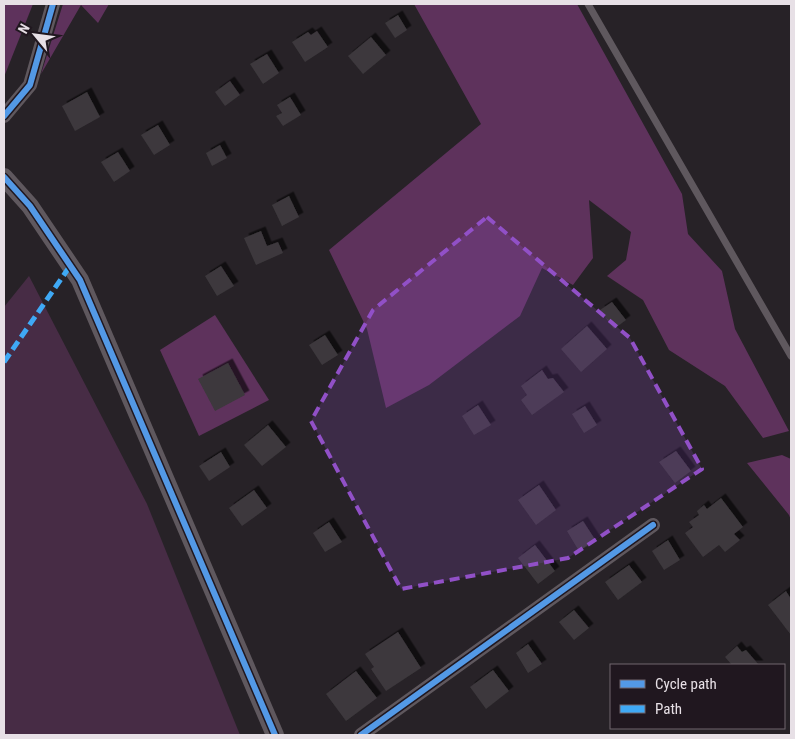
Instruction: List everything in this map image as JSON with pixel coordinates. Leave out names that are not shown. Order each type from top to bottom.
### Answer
[{"type":"street","points":[[4,116],[30,85],[53,4]]},
{"type":"street","points":[[4,177],[30,206],[80,280],[275,735]]},
{"type":"street","points":[[361,735],[653,525]]},
{"type":"lane","points":[[588,4],[791,356]]},
{"type":"highlighted area","points":[[487,217],[630,338],[702,469],[568,558],[401,589],[311,421],[373,310]]},
{"type":"shaded area","points":[[4,4],[33,4],[4,77]]},
{"type":"shaded area","points":[[63,4],[109,4],[98,23],[81,5],[41,74]]},
{"type":"shaded area","points":[[414,4],[577,4],[682,194],[688,234],[722,271],[735,329],[789,431],[763,438],[725,386],[669,350],[643,300],[607,276],[626,260],[631,232],[589,200],[593,258],[573,285],[542,268],[520,316],[429,385],[386,408],[367,329],[329,250],[481,124]]},
{"type":"shaded area","points":[[29,276],[147,504],[240,735],[4,735],[4,307]]},
{"type":"shaded area","points":[[215,315],[269,400],[199,436],[160,350]]},
{"type":"shaded area","points":[[782,455],[791,459],[791,520],[747,463]]},
{"type":"building","points":[[398,15],[407,30],[395,38],[385,23]]},
{"type":"building","points":[[317,31],[328,47],[305,62],[292,42],[308,32],[311,35]]},
{"type":"building","points":[[371,37],[386,55],[363,74],[348,56]]},
{"type":"building","points":[[267,54],[279,73],[263,84],[250,64]]},
{"type":"building","points":[[230,81],[240,95],[225,106],[215,92]]},
{"type":"building","points":[[87,92],[100,117],[75,131],[62,106]]},
{"type":"building","points":[[290,97],[301,115],[283,126],[276,116],[282,113],[277,105]]},
{"type":"building","points":[[158,125],[170,145],[154,155],[141,135]]},
{"type":"building","points":[[220,145],[227,158],[212,166],[206,153]]},
{"type":"building","points":[[118,152],[130,171],[114,182],[101,162]]},
{"type":"building","points":[[289,196],[299,217],[282,226],[272,205]]},
{"type":"building","points":[[261,231],[267,246],[278,242],[283,253],[256,265],[244,238]]},
{"type":"building","points":[[221,266],[234,286],[217,296],[205,276]]},
{"type":"building","points":[[612,302],[626,320],[614,329],[600,310]]},
{"type":"building","points":[[587,326],[607,349],[581,372],[561,349]]},
{"type":"building","points":[[325,335],[338,355],[322,365],[309,345]]},
{"type":"building","points":[[228,363],[245,395],[215,411],[198,379]]},
{"type":"building","points":[[542,370],[548,379],[553,378],[564,392],[532,415],[521,400],[527,395],[521,386]]},
{"type":"building","points":[[478,405],[491,425],[474,435],[462,416]]},
{"type":"building","points":[[585,406],[597,425],[584,433],[572,414]]},
{"type":"building","points":[[268,425],[286,447],[262,466],[244,445]]},
{"type":"building","points":[[676,451],[691,471],[675,483],[659,462]]},
{"type":"building","points":[[221,452],[230,467],[209,481],[199,466]]},
{"type":"building","points":[[539,485],[556,510],[536,525],[518,500]]},
{"type":"building","points":[[254,490],[267,508],[242,526],[229,508]]},
{"type":"building","points":[[721,498],[743,527],[734,534],[740,540],[725,552],[719,545],[703,557],[685,533],[693,527],[689,522],[699,515],[697,511],[704,505],[707,509]]},
{"type":"building","points":[[583,521],[596,541],[579,551],[567,531]]},
{"type":"building","points":[[329,522],[342,542],[325,552],[313,533]]},
{"type":"building","points":[[668,540],[680,560],[664,570],[652,551]]},
{"type":"building","points":[[535,545],[555,571],[538,584],[518,558]]},
{"type":"building","points":[[629,565],[642,582],[618,600],[605,582]]},
{"type":"building","points":[[786,591],[791,599],[791,635],[768,605]]},
{"type":"building","points":[[574,610],[589,628],[574,640],[559,622]]},
{"type":"building","points":[[398,632],[421,668],[386,691],[371,669],[374,667],[365,654]]},
{"type":"building","points":[[528,644],[542,664],[528,673],[516,653]]},
{"type":"building","points":[[737,646],[742,652],[746,650],[758,664],[731,664],[725,657]]},
{"type":"building","points":[[493,670],[509,691],[486,709],[470,687]]},
{"type":"building","points":[[356,671],[377,698],[346,721],[326,694]]},
{"type":"marked path","points":[[4,362],[70,266]]},
{"type":"cycle path","points":[[4,116],[30,85],[53,4]]},
{"type":"cycle path","points":[[4,177],[30,206],[80,280],[275,735]]},
{"type":"cycle path","points":[[361,735],[653,525]]}]
